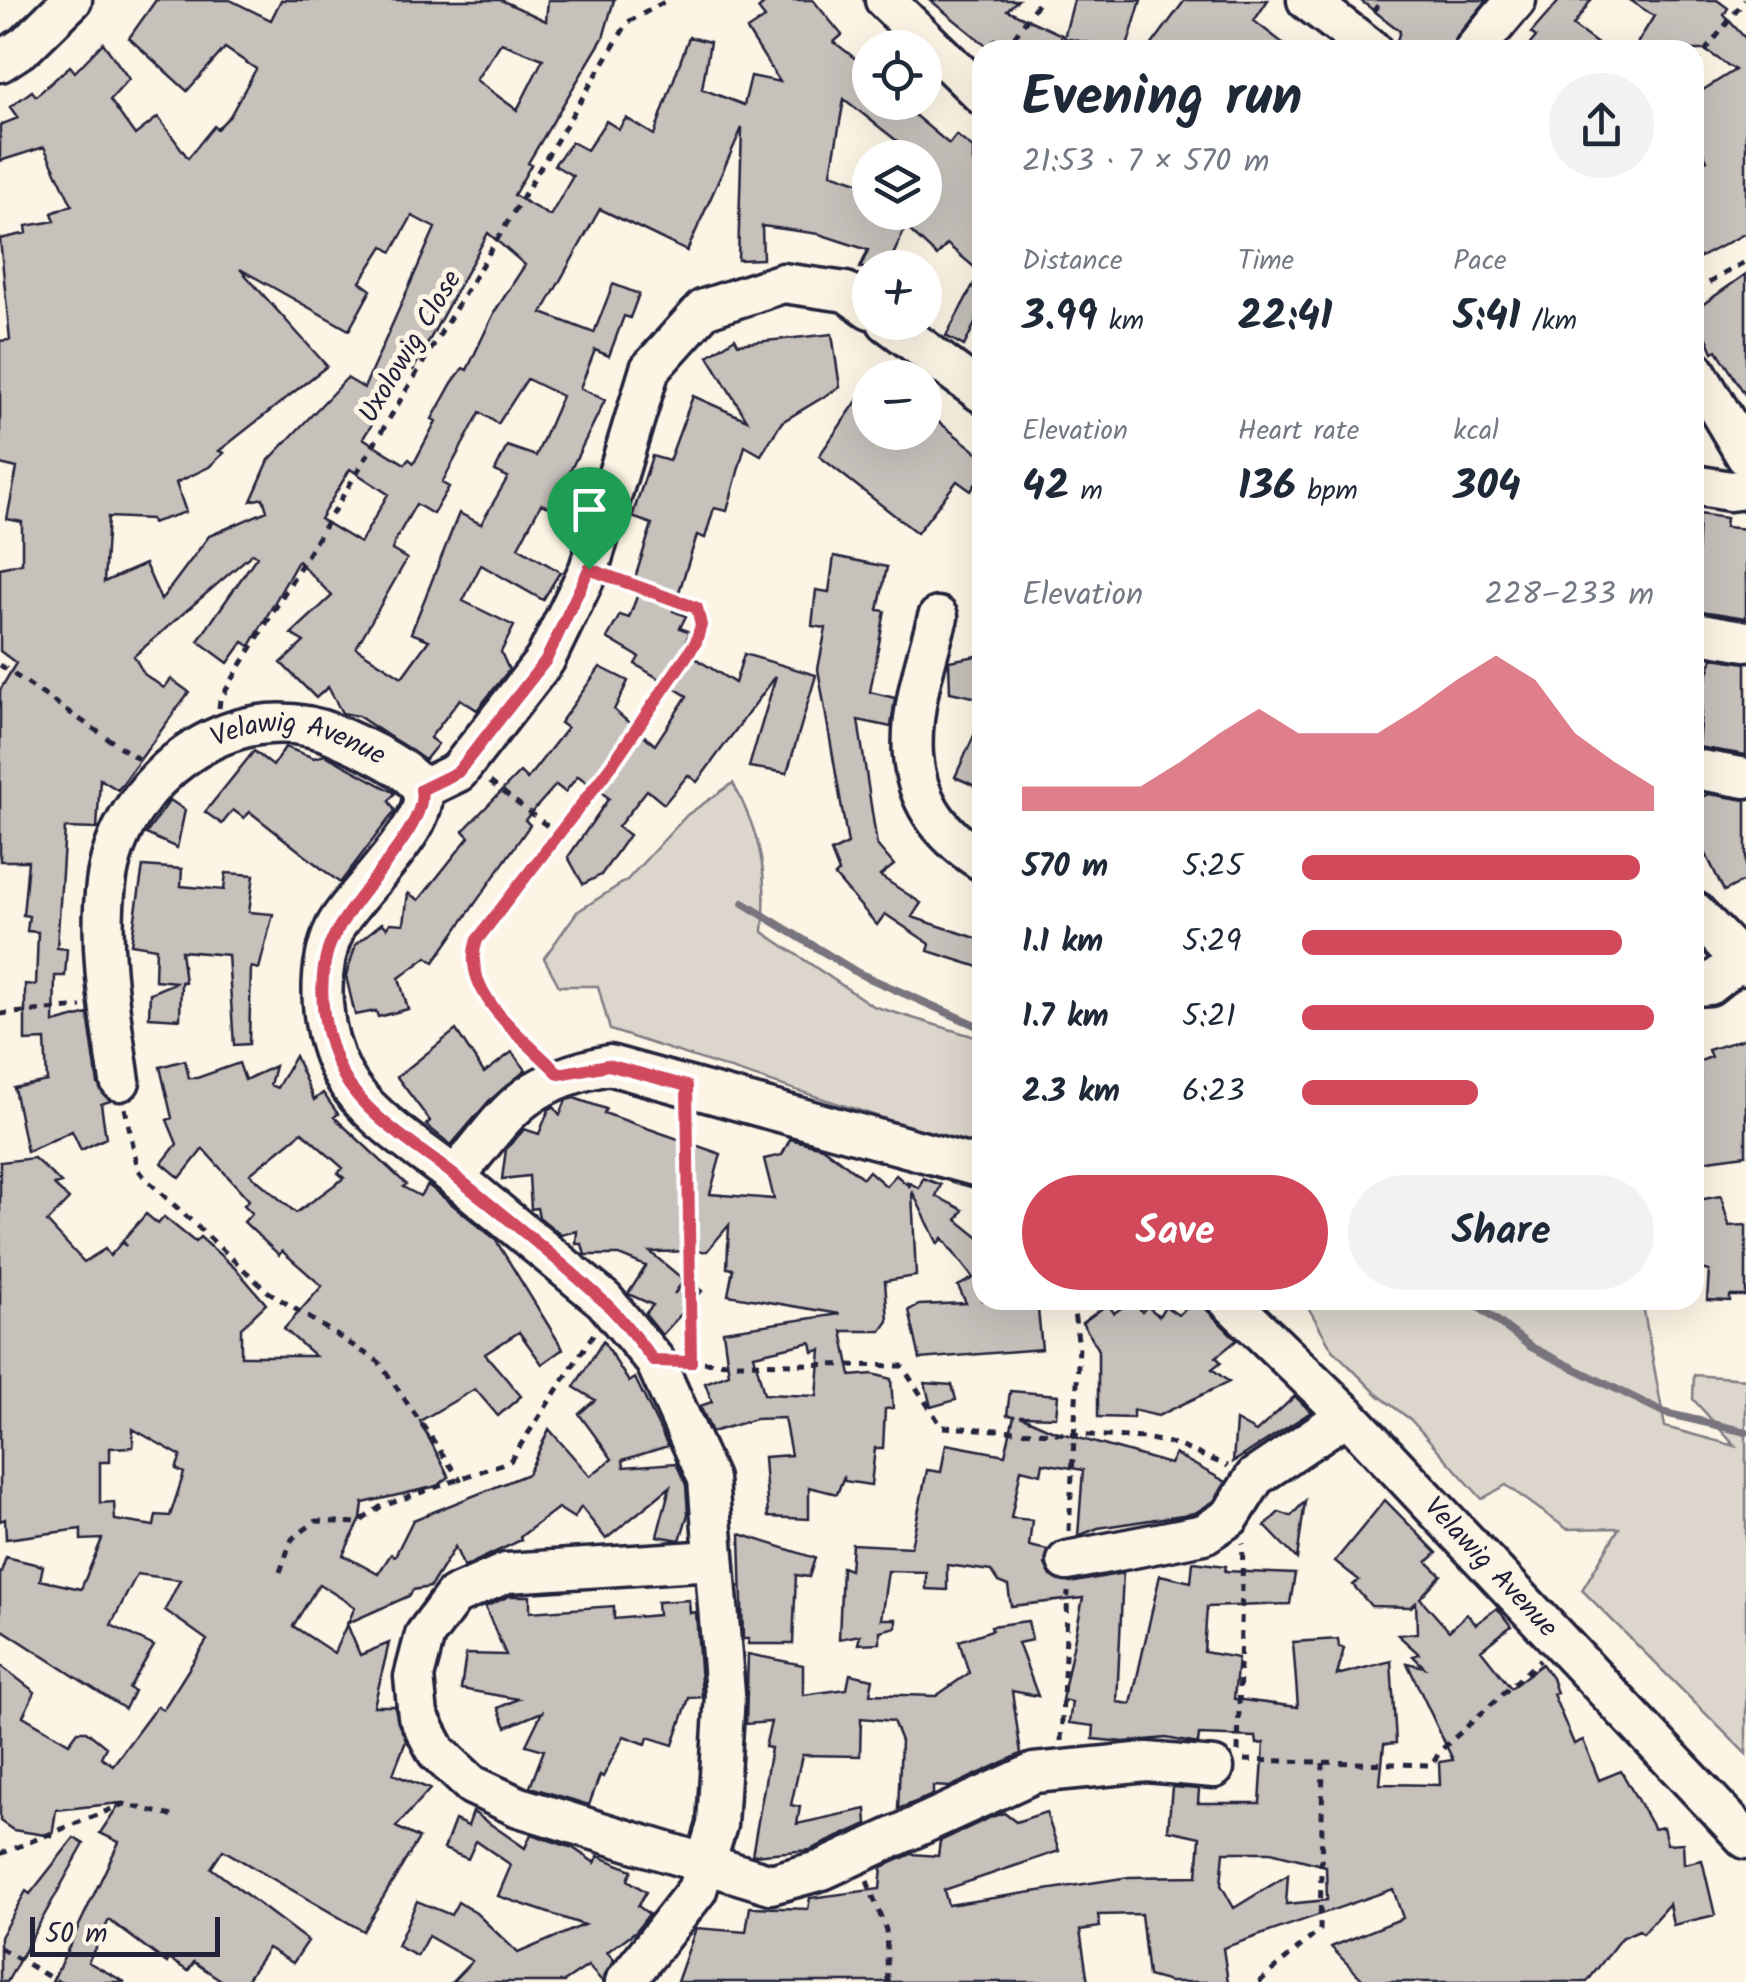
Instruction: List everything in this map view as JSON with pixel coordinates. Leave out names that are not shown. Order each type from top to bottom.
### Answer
[{"type":"street","points":[[0,62],[26,45],[72,0]]},
{"type":"street","points":[[885,0],[972,85]]},
{"type":"street","points":[[1308,0],[1359,40]]},
{"type":"street","points":[[1482,40],[1516,0]]},
{"type":"street","points":[[421,790],[458,772],[546,660],[589,569],[650,369],[704,308],[783,283],[846,292],[852,296]]},
{"type":"street","points":[[912,340],[972,386]]},
{"type":"street","points":[[1704,385],[1746,456]]},
{"type":"street","points":[[1704,486],[1730,491],[1746,489]]},
{"type":"street","points":[[938,617],[910,735],[913,766],[934,820],[954,843],[972,855]]},
{"type":"street","points":[[1704,634],[1746,642]]},
{"type":"street","name":"Velawig Avenue","points":[[120,1080],[109,1004],[105,886],[110,862],[142,800],[161,774],[219,736],[252,725],[321,730],[364,747],[414,780],[423,800],[412,830],[336,928],[326,955],[322,1001],[329,1041],[345,1078],[390,1126],[455,1176],[673,1362],[708,1480],[725,1694],[717,1825],[697,1890],[625,1982]]},
{"type":"street","points":[[1704,771],[1746,778]]},
{"type":"street","points":[[1704,922],[1742,964],[1704,985]]},
{"type":"street","points":[[455,1176],[514,1104],[559,1074],[608,1065],[972,1165]]},
{"type":"street","name":"Velawig Avenue","points":[[1238,1310],[1347,1414],[1746,1839]]},
{"type":"street","points":[[1067,1561],[1204,1534],[1248,1490],[1347,1414]]},
{"type":"street","points":[[714,1560],[506,1573],[454,1596],[425,1635],[414,1677],[418,1716],[438,1752],[472,1785],[519,1807],[704,1867],[771,1884],[822,1870],[1034,1773],[1147,1762],[1226,1764]]},
{"type":"path","name":"Uxolowig Close","points":[[219,736],[220,700],[628,22],[668,0]]},
{"type":"path","points":[[1012,40],[1040,0]]},
{"type":"path","points":[[1704,52],[1745,0]]},
{"type":"path","points":[[1704,286],[1746,261]]},
{"type":"path","points":[[559,1074],[482,992],[472,967],[477,940],[559,836],[674,678],[701,625],[697,608],[688,603],[589,569]]},
{"type":"path","points":[[0,665],[161,774]]},
{"type":"path","points":[[465,763],[559,836]]},
{"type":"path","points":[[0,1014],[109,1004]]},
{"type":"path","points":[[120,1080],[138,1169],[144,1178],[267,1290],[379,1362],[461,1481]]},
{"type":"path","points":[[687,1086],[673,1362],[902,1366],[942,1427],[1145,1438],[1174,1444],[1248,1490],[1242,1707],[1226,1764],[1432,1765],[1440,1751],[1560,1642]]},
{"type":"path","points":[[280,1572],[292,1539],[316,1521],[358,1523],[380,1508],[510,1461],[610,1309]]},
{"type":"path","points":[[1259,1982],[1320,1930],[1323,1764]]},
{"type":"path","points":[[0,1854],[124,1804],[172,1816]]},
{"type":"path","points":[[857,1854],[886,1930],[888,1982]]},
{"type":"path","points":[[0,1948],[58,1982]]},
{"type":"shaded area","points":[[733,783],[760,855],[763,932],[873,1006],[972,1036],[972,1147],[610,1030],[598,986],[559,986],[544,958],[577,912],[627,880],[687,815]]},
{"type":"shaded area","points":[[1310,1310],[1644,1310],[1665,1427],[1735,1446],[1693,1399],[1694,1375],[1746,1379],[1746,1754],[1582,1590],[1619,1528],[1567,1529],[1506,1485],[1482,1499],[1411,1420],[1378,1395],[1332,1349]]},
{"type":"building","points":[[156,0],[230,0],[271,20],[281,0],[501,0],[546,21],[548,0],[614,0],[603,38],[528,163],[531,165],[514,195],[550,216],[573,176],[554,165],[572,142],[587,150],[606,121],[619,129],[626,118],[654,135],[689,37],[710,42],[702,89],[744,105],[751,76],[780,82],[747,30],[765,18],[758,9],[768,0],[813,0],[842,35],[834,42],[852,56],[852,105],[844,99],[831,173],[852,180],[852,230],[905,230],[895,250],[868,250],[819,234],[762,226],[763,259],[738,260],[742,128],[687,251],[600,209],[542,313],[594,333],[613,284],[639,294],[630,318],[624,316],[609,356],[595,350],[580,388],[605,400],[552,508],[541,504],[518,547],[560,572],[543,600],[481,565],[463,601],[514,626],[501,652],[509,670],[477,710],[460,699],[430,738],[438,744],[425,760],[358,716],[342,713],[328,687],[316,698],[281,663],[304,642],[291,634],[332,596],[298,561],[250,646],[243,642],[228,663],[198,641],[257,556],[253,553],[134,656],[144,674],[164,688],[171,679],[189,692],[118,790],[100,779],[97,829],[65,828],[57,948],[67,949],[65,976],[55,976],[54,1023],[88,1014],[98,1084],[110,1101],[101,1104],[106,1138],[81,1150],[72,1131],[27,1152],[14,1088],[47,1081],[45,1040],[25,1041],[25,984],[36,985],[38,932],[27,931],[29,916],[23,915],[28,861],[0,861],[0,690],[16,663],[0,651],[0,568],[22,563],[22,522],[7,519],[17,468],[0,464],[0,341],[10,340],[0,239],[27,233],[26,226],[55,221],[52,213],[72,205],[44,147],[0,161],[0,125],[18,118],[10,107],[32,91],[36,96],[70,66],[75,72],[103,43],[129,79],[110,100],[135,135],[158,117],[188,158],[214,126],[217,129],[230,116],[256,69],[225,48],[187,91],[129,38]],"holes":[[[501,43],[543,59],[517,110],[476,80]],[[412,216],[435,228],[364,388],[347,378],[269,460],[251,501],[263,498],[267,511],[209,536],[161,600],[145,564],[104,582],[108,517],[151,519],[152,523],[186,512],[176,483],[209,467],[224,453],[219,451],[327,366],[240,269],[349,330],[371,290],[360,282],[383,246],[392,252]],[[488,233],[525,265],[495,311],[467,370],[463,368],[452,383],[414,463],[409,459],[405,464],[363,438],[409,368],[413,370]],[[527,379],[562,396],[536,456],[507,446],[495,471],[508,477],[481,524],[459,513],[411,633],[429,640],[402,677],[356,648],[407,559],[392,550],[396,539],[416,504],[433,514],[449,487],[442,483],[480,412],[498,424]],[[350,469],[388,494],[360,543],[320,519]]]},
{"type":"building","points":[[930,0],[1018,0],[1007,10],[1062,35],[1060,40],[979,40]]},
{"type":"building","points":[[1074,0],[1141,0],[1129,40],[1064,38]]},
{"type":"building","points":[[1185,0],[1268,0],[1254,21],[1279,40],[1155,40]]},
{"type":"building","points":[[1360,0],[1487,0],[1456,40],[1397,40],[1400,31]]},
{"type":"building","points":[[1560,0],[1591,0],[1573,26],[1592,40],[1533,40],[1536,37],[1531,33]]},
{"type":"building","points":[[1630,0],[1717,0],[1728,8],[1724,15],[1746,39],[1746,233],[1704,255],[1704,89],[1735,70],[1704,50],[1704,40],[1639,40],[1654,16]]},
{"type":"building","points":[[870,120],[920,120],[949,144],[956,135],[972,147],[972,265],[947,244],[942,250],[931,250],[909,230],[942,230],[942,140],[896,140]]},
{"type":"building","points":[[1746,274],[1746,396],[1717,350],[1713,352],[1704,331],[1704,304]]},
{"type":"building","points":[[972,287],[972,330],[964,346],[946,336]]},
{"type":"building","points":[[832,334],[840,387],[782,422],[761,455],[745,446],[727,511],[714,508],[705,538],[697,535],[673,611],[686,616],[680,628],[690,632],[682,650],[735,683],[744,654],[816,675],[787,773],[749,767],[776,676],[697,782],[688,775],[664,804],[647,790],[618,827],[629,835],[601,875],[583,884],[568,857],[609,798],[578,776],[565,792],[556,785],[525,820],[530,825],[434,962],[427,957],[399,978],[408,1009],[378,1017],[376,1011],[355,1015],[346,976],[356,944],[382,923],[387,928],[390,923],[404,924],[408,893],[419,900],[469,837],[463,831],[520,772],[527,779],[567,728],[560,723],[600,667],[628,681],[614,710],[655,745],[687,696],[635,664],[639,657],[607,638],[620,615],[629,618],[643,580],[635,578],[652,524],[632,517],[652,456],[669,461],[693,396],[747,420],[708,356],[735,338],[738,344]]},
{"type":"building","points":[[852,408],[852,450],[942,450],[942,424],[972,448],[971,491],[957,481],[917,533],[819,456]]},
{"type":"building","points":[[1704,515],[1726,518],[1725,527],[1746,529],[1746,618],[1704,611]]},
{"type":"building","points":[[834,556],[887,567],[878,610],[885,611],[870,692],[895,698],[891,727],[858,720],[877,845],[894,865],[880,876],[921,903],[912,917],[972,937],[972,965],[928,951],[930,944],[885,914],[877,925],[835,876],[839,872],[831,852],[848,844],[818,669],[826,628],[812,626],[816,590],[829,592]]},
{"type":"building","points":[[972,657],[972,697],[950,692],[949,661]]},
{"type":"building","points":[[1713,658],[1746,663],[1746,755],[1704,748],[1704,685]]},
{"type":"building","points":[[972,740],[972,785],[955,777]]},
{"type":"building","points":[[285,747],[314,758],[325,755],[395,793],[389,801],[395,811],[340,883],[250,812],[244,818],[233,810],[222,824],[205,812],[254,751],[273,766]]},
{"type":"building","points":[[1704,796],[1746,800],[1746,880],[1724,891],[1704,850]]},
{"type":"building","points":[[170,800],[185,810],[177,848],[146,834]]},
{"type":"building","points":[[143,866],[182,869],[181,886],[224,890],[226,873],[254,875],[249,912],[273,914],[259,969],[251,967],[249,1044],[234,1045],[228,955],[181,951],[185,982],[181,982],[180,1019],[149,1017],[150,993],[177,982],[155,980],[156,948],[131,944]]},
{"type":"building","points":[[456,1030],[484,1073],[512,1052],[526,1070],[489,1101],[451,1145],[426,1125],[430,1121],[397,1077]]},
{"type":"building","points":[[1746,1038],[1746,1155],[1704,1161],[1704,1060],[1711,1057],[1708,1050]]},
{"type":"building","points":[[295,1056],[314,1100],[323,1093],[338,1114],[334,1117],[406,1184],[403,1187],[420,1196],[428,1185],[495,1239],[563,1349],[542,1364],[519,1332],[485,1354],[521,1396],[498,1416],[475,1389],[420,1421],[449,1477],[437,1486],[363,1503],[361,1519],[343,1555],[378,1574],[391,1554],[395,1556],[413,1520],[528,1474],[549,1429],[590,1476],[612,1459],[579,1414],[595,1400],[574,1387],[603,1341],[629,1382],[635,1378],[668,1446],[623,1460],[624,1467],[676,1463],[686,1485],[688,1514],[680,1540],[657,1536],[670,1487],[606,1539],[581,1507],[574,1518],[558,1508],[521,1540],[464,1567],[455,1547],[430,1587],[413,1590],[409,1596],[348,1623],[355,1607],[319,1584],[293,1626],[334,1653],[347,1624],[360,1655],[389,1643],[374,1706],[394,1706],[406,1741],[393,1774],[430,1789],[396,1827],[419,1838],[363,1931],[223,1850],[211,1868],[308,1941],[293,1963],[268,1948],[245,1982],[224,1982],[194,1962],[188,1971],[169,1959],[167,1963],[109,1920],[88,1962],[125,1982],[52,1982],[119,1842],[100,1833],[120,1803],[56,1810],[52,1836],[13,1830],[0,1821],[0,1665],[35,1692],[23,1716],[69,1743],[78,1731],[86,1731],[106,1747],[101,1757],[113,1765],[157,1706],[163,1710],[207,1640],[165,1610],[180,1580],[137,1574],[111,1625],[154,1646],[129,1688],[134,1691],[125,1709],[0,1628],[0,1575],[6,1557],[43,1566],[40,1580],[81,1589],[102,1539],[81,1540],[81,1529],[6,1539],[5,1519],[0,1521],[0,1162],[34,1158],[61,1183],[54,1185],[69,1199],[47,1222],[84,1262],[105,1249],[110,1256],[122,1242],[126,1246],[123,1240],[146,1214],[158,1224],[164,1217],[195,1242],[200,1237],[237,1270],[266,1304],[241,1328],[241,1356],[315,1356],[284,1329],[322,1286],[282,1251],[279,1255],[244,1222],[252,1213],[244,1205],[249,1200],[203,1149],[180,1178],[162,1163],[177,1144],[167,1120],[172,1118],[160,1067],[185,1060],[189,1078],[197,1078],[239,1063],[245,1080],[275,1066],[270,1085],[277,1088]],"holes":[[[302,1132],[343,1168],[338,1173],[344,1178],[296,1213],[250,1174]],[[133,1429],[181,1456],[176,1469],[184,1473],[170,1516],[156,1515],[154,1526],[115,1520],[114,1502],[100,1503],[100,1462],[110,1462],[110,1448],[133,1447]]]},
{"type":"building","points":[[574,1098],[606,1109],[604,1113],[721,1154],[710,1194],[774,1199],[764,1159],[782,1155],[790,1139],[822,1147],[863,1178],[869,1171],[886,1186],[896,1175],[910,1187],[908,1182],[919,1188],[923,1178],[941,1185],[936,1196],[963,1210],[957,1220],[972,1232],[972,1277],[942,1238],[938,1244],[912,1191],[916,1276],[885,1281],[888,1321],[881,1331],[842,1331],[851,1376],[873,1374],[891,1379],[893,1408],[885,1409],[883,1448],[875,1448],[871,1485],[844,1481],[844,1476],[837,1494],[809,1487],[809,1519],[768,1517],[764,1457],[791,1455],[784,1418],[755,1419],[712,1432],[700,1406],[712,1402],[705,1383],[729,1374],[723,1331],[840,1314],[728,1295],[733,1269],[727,1268],[729,1225],[707,1251],[650,1252],[684,1280],[674,1294],[688,1279],[702,1291],[662,1335],[645,1314],[653,1305],[628,1294],[646,1266],[619,1255],[585,1255],[582,1244],[576,1244],[577,1231],[561,1235],[539,1217],[537,1208],[531,1209],[529,1176],[502,1179],[506,1149],[524,1129],[539,1134],[549,1109],[554,1107],[560,1115],[566,1100]],"holes":[[[811,1342],[813,1352],[821,1350],[817,1396],[764,1394],[754,1355]]]},
{"type":"building","points":[[1721,1196],[1729,1226],[1746,1225],[1746,1296],[1730,1296],[1730,1301],[1707,1300],[1704,1199]]},
{"type":"building","points":[[972,1279],[972,1310],[1038,1310],[1042,1349],[920,1359],[909,1310],[919,1305],[966,1303],[958,1286]]},
{"type":"building","points":[[1100,1310],[1152,1310],[1159,1316],[1163,1310],[1178,1315],[1184,1310],[1207,1310],[1237,1340],[1216,1357],[1221,1362],[1212,1369],[1229,1382],[1158,1416],[1133,1410],[1133,1418],[1098,1417],[1098,1348],[1082,1323]]},
{"type":"building","points":[[925,1383],[952,1385],[956,1400],[931,1407]]},
{"type":"building","points":[[1010,1391],[1058,1395],[1056,1417],[1020,1416],[1054,1431],[1170,1464],[1175,1454],[1226,1482],[1214,1501],[1195,1513],[1098,1528],[1078,1536],[1083,1470],[1043,1463],[1041,1474],[1021,1469],[1011,1518],[1032,1520],[1029,1546],[1048,1550],[1045,1564],[1051,1576],[1070,1583],[1123,1573],[1117,1702],[1131,1704],[1160,1575],[1191,1582],[1193,1562],[1226,1566],[1225,1571],[1295,1574],[1290,1604],[1207,1607],[1204,1652],[1238,1658],[1234,1699],[1298,1707],[1293,1642],[1338,1639],[1339,1647],[1344,1648],[1337,1675],[1391,1661],[1396,1743],[1384,1744],[1380,1784],[1440,1785],[1439,1762],[1453,1760],[1407,1663],[1424,1667],[1413,1656],[1419,1654],[1398,1635],[1417,1633],[1416,1602],[1411,1607],[1371,1606],[1353,1585],[1359,1580],[1335,1561],[1385,1500],[1437,1553],[1427,1562],[1441,1575],[1420,1598],[1449,1631],[1467,1614],[1476,1624],[1497,1608],[1511,1626],[1481,1650],[1511,1688],[1542,1664],[1552,1678],[1557,1693],[1553,1694],[1574,1744],[1583,1740],[1599,1780],[1621,1771],[1654,1829],[1663,1827],[1667,1844],[1683,1843],[1684,1864],[1702,1860],[1715,1915],[1673,1925],[1669,1904],[1643,1933],[1639,1930],[1621,1938],[1587,1982],[1365,1982],[1331,1947],[1403,1918],[1393,1889],[1223,1948],[1228,1982],[1170,1982],[1148,1976],[1141,1914],[1098,1915],[1100,1927],[1080,1930],[1088,1982],[677,1982],[696,1928],[746,1932],[750,1907],[808,1909],[810,1898],[880,1889],[882,1867],[911,1854],[938,1856],[940,1841],[1004,1813],[1016,1822],[1046,1812],[1059,1851],[944,1890],[948,1905],[1129,1877],[1197,1876],[1200,1837],[1168,1830],[1172,1787],[1199,1789],[1198,1803],[1260,1803],[1264,1743],[1257,1744],[1256,1737],[1199,1735],[1198,1744],[1166,1738],[1124,1742],[1093,1739],[1094,1726],[1069,1723],[1072,1702],[1062,1700],[1083,1598],[1011,1606],[1008,1586],[998,1582],[991,1571],[947,1565],[947,1590],[926,1589],[926,1572],[888,1571],[881,1619],[896,1619],[896,1627],[880,1631],[880,1643],[858,1644],[860,1635],[839,1639],[842,1567],[850,1570],[852,1544],[911,1547],[927,1470],[941,1472],[946,1444],[1005,1455],[1014,1416],[1007,1415]],"holes":[[[1224,1852],[1271,1852],[1326,1866],[1327,1900],[1286,1904],[1288,1875],[1234,1908],[1221,1885]]]},
{"type":"building","points":[[1295,1396],[1311,1412],[1233,1462],[1236,1421],[1256,1432]]},
{"type":"building","points":[[1305,1501],[1297,1559],[1265,1526],[1279,1512],[1291,1516]]},
{"type":"building","points":[[740,1534],[815,1558],[809,1577],[796,1575],[793,1644],[748,1644],[749,1639],[743,1639]]},
{"type":"building","points":[[509,1596],[530,1596],[530,1612],[614,1606],[614,1619],[658,1615],[657,1602],[689,1600],[690,1613],[696,1612],[702,1697],[689,1698],[673,1745],[648,1737],[646,1744],[624,1736],[603,1777],[600,1775],[589,1805],[530,1787],[544,1750],[526,1745],[542,1712],[506,1727],[498,1708],[518,1699],[461,1689],[466,1654],[506,1655],[485,1607]]},
{"type":"building","points":[[1028,1621],[1032,1640],[1018,1643],[1038,1696],[1012,1691],[1021,1754],[950,1787],[933,1786],[933,1795],[898,1809],[901,1741],[893,1721],[861,1718],[860,1756],[802,1755],[791,1805],[800,1807],[797,1824],[866,1809],[867,1824],[810,1850],[752,1855],[771,1748],[765,1747],[771,1722],[746,1724],[748,1654],[803,1665],[803,1695],[847,1689],[850,1674],[873,1679],[870,1694],[936,1696],[969,1673],[959,1641],[992,1630],[991,1626]]},
{"type":"building","points":[[473,1812],[525,1848],[531,1834],[573,1848],[595,1863],[598,1856],[632,1870],[628,1880],[646,1892],[638,1906],[649,1914],[636,1931],[607,1952],[614,1960],[603,1982],[588,1966],[564,1982],[452,1982],[472,1961],[428,1936],[417,1956],[397,1946],[417,1901],[451,1915],[458,1902],[476,1913],[518,1953],[584,1925],[498,1896],[511,1865],[476,1841],[468,1859],[444,1849],[455,1820],[468,1826]]},
{"type":"building","points":[[74,1838],[84,1844],[7,1982],[0,1982],[0,1937],[26,1891],[30,1894]]},
{"type":"waterway","points":[[743,903],[858,973],[972,1024]]},
{"type":"waterway","points":[[1483,1310],[1531,1347],[1665,1413],[1746,1432]]},
{"type":"route","points":[[589,569],[688,603],[697,608],[701,625],[696,642],[674,678],[514,896],[477,940],[472,967],[482,992],[559,1074],[608,1065],[687,1086],[691,1362],[654,1361],[604,1300],[390,1126],[345,1078],[329,1041],[322,1001],[326,955],[336,928],[412,830],[423,800],[421,790],[458,772],[546,660],[589,569]]}]
